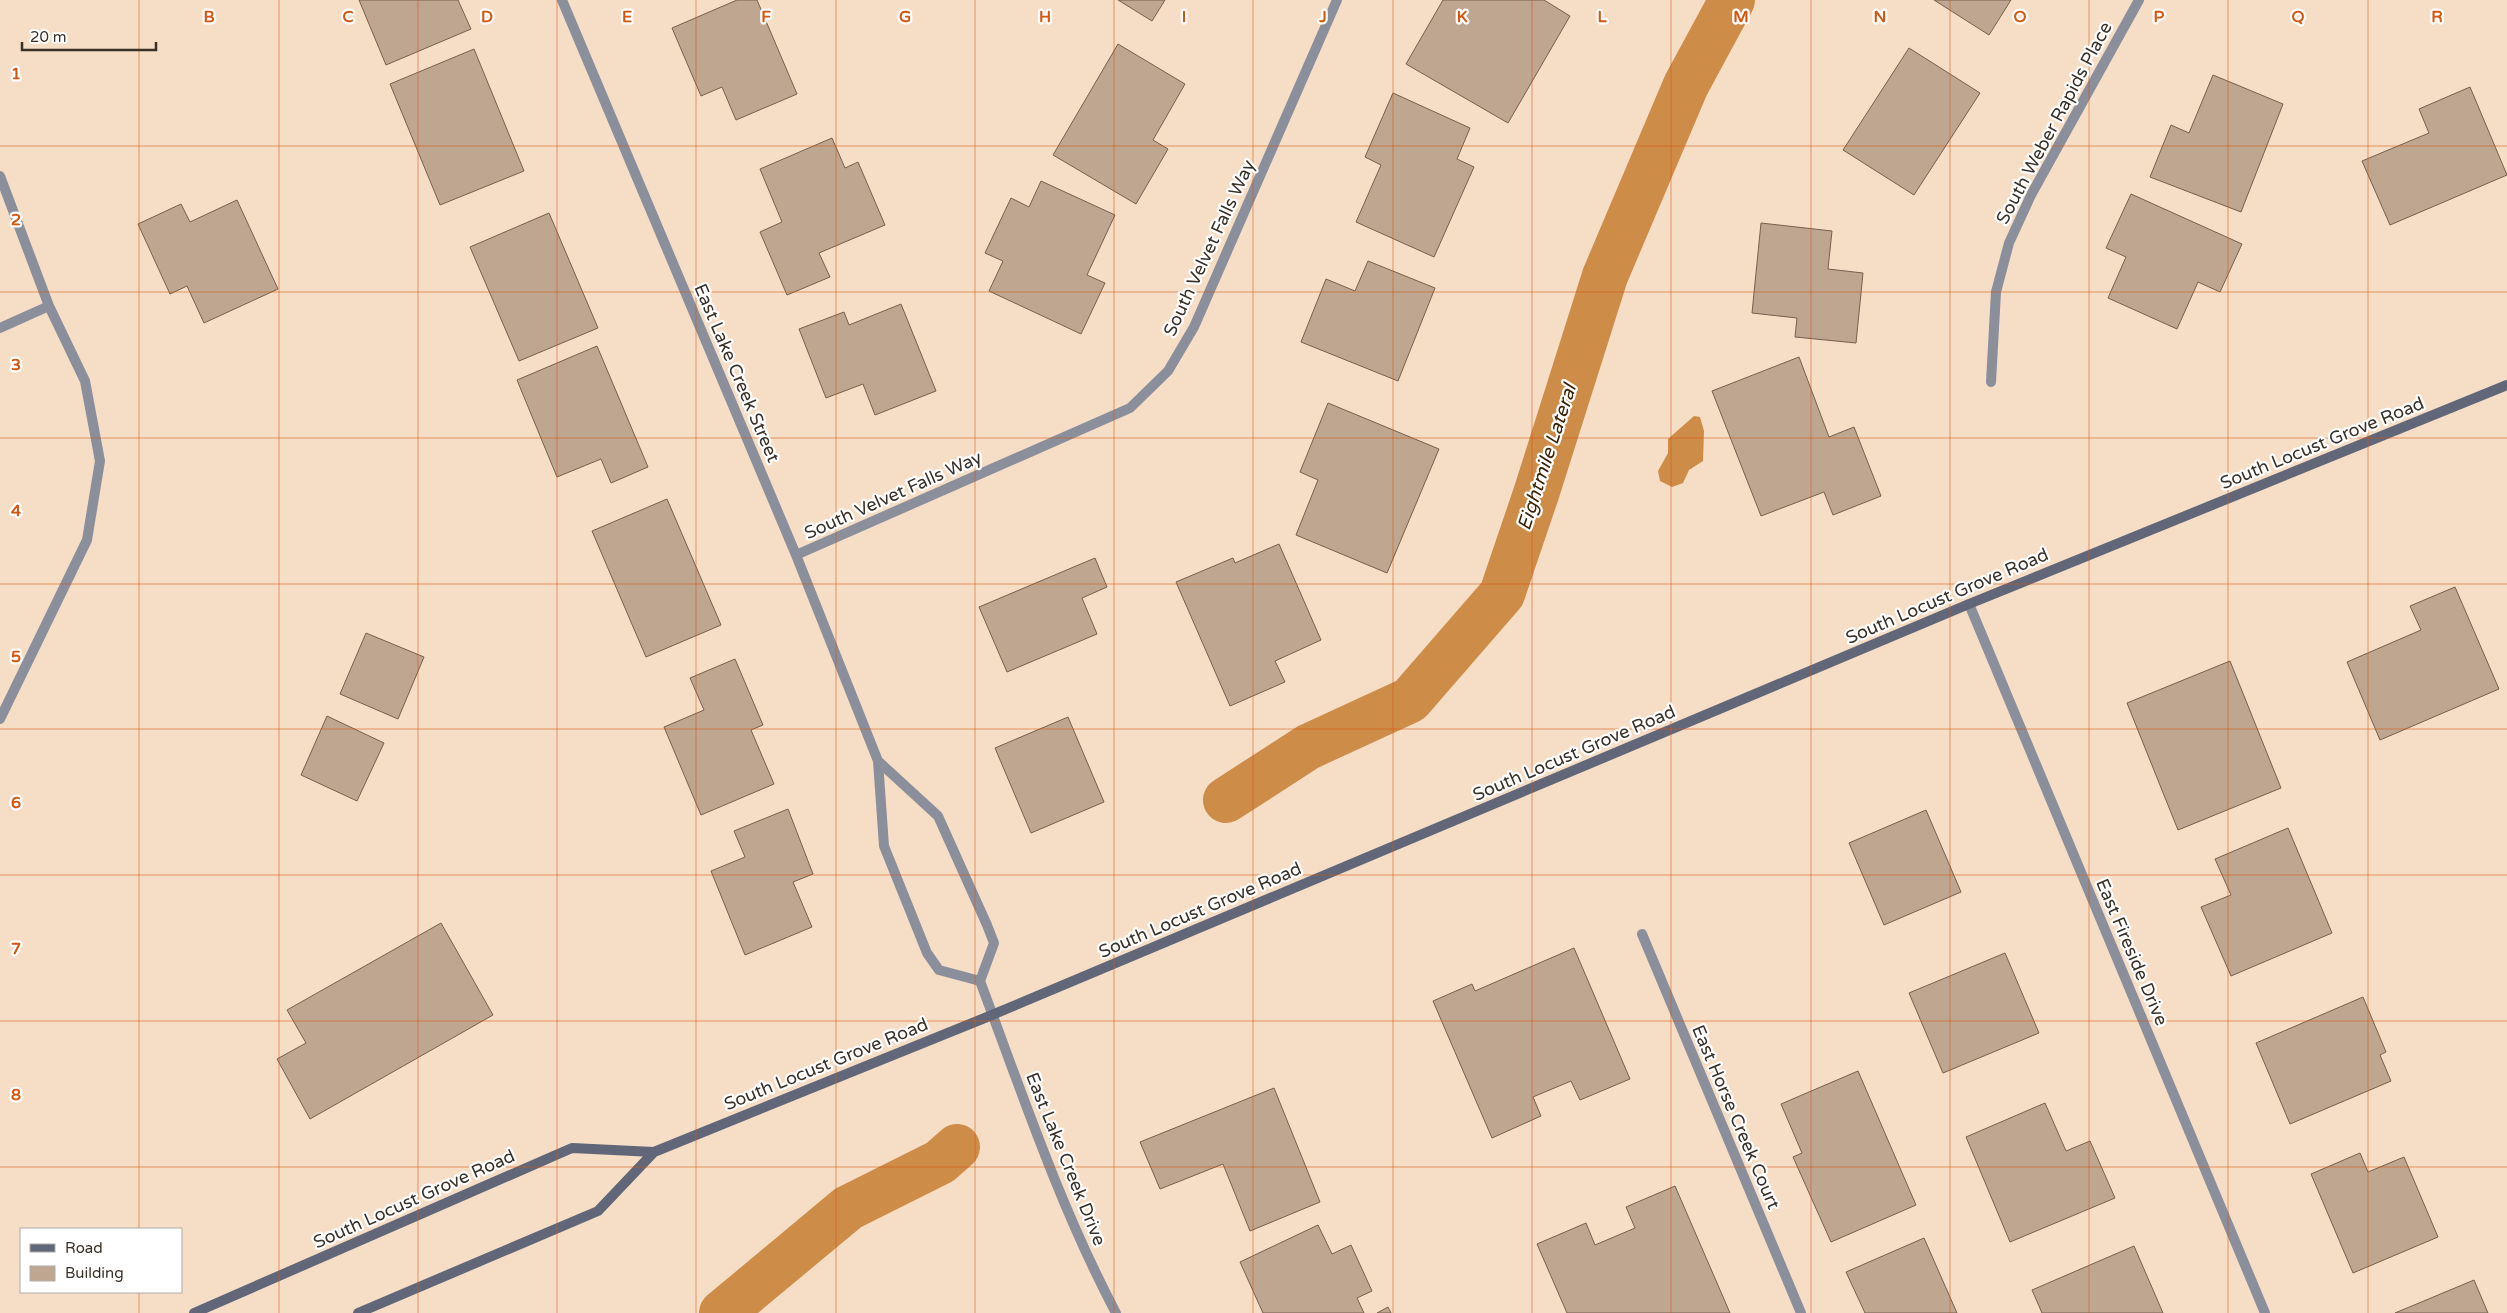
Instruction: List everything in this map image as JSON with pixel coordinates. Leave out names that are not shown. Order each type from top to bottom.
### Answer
[{"type":"main road","name":"South Locust Grove Road","points":[[358,1313],[598,1211],[654,1152],[992,1015],[1968,604],[2507,385]]},
{"type":"main road","name":"South Locust Grove Road","points":[[194,1313],[572,1148],[654,1152]]},
{"type":"street","name":"East Lake Creek Street","points":[[562,0],[796,555],[878,761],[884,846],[926,953],[939,970],[980,981],[994,943],[938,816],[878,761]]},
{"type":"street","name":"South Velvet Falls Way","points":[[796,555],[1130,408],[1168,371],[1194,327],[1337,0]]},
{"type":"street","name":"South Weber Rapids Place","points":[[1991,382],[1996,292],[2009,243],[2031,195],[2139,0]]},
{"type":"street","points":[[0,176],[49,306],[85,381],[100,461],[87,540],[0,720]]},
{"type":"street","points":[[0,328],[49,306]]},
{"type":"street","name":"East Fireside Drive","points":[[1968,604],[2265,1313]]},
{"type":"street","name":"East Horse Creek Court","points":[[1642,934],[1801,1313]]},
{"type":"street","points":[[980,981],[992,1015]]},
{"type":"street","name":"East Lake Creek Drive","points":[[992,1015],[1018,1090],[1099,1281],[1116,1313]]},
{"type":"shaded area","points":[[1694,416],[1700,417],[1704,431],[1703,461],[1689,470],[1683,483],[1672,487],[1660,481],[1658,471],[1668,453],[1668,439]]},
{"type":"building","points":[[359,0],[458,0],[471,29],[386,65]]},
{"type":"building","points":[[737,0],[757,0],[797,94],[736,120],[722,87],[701,96],[672,28]]},
{"type":"building","points":[[1118,0],[1165,0],[1152,21]]},
{"type":"building","points":[[1443,0],[1544,0],[1570,16],[1508,123],[1406,64]]},
{"type":"building","points":[[1934,0],[2011,0],[1989,35]]},
{"type":"building","points":[[1118,44],[1185,84],[1153,140],[1168,149],[1136,204],[1053,155]]},
{"type":"building","points":[[1909,48],[1980,93],[1914,195],[1843,150]]},
{"type":"building","points":[[474,49],[524,171],[440,205],[390,84]]},
{"type":"building","points":[[2213,75],[2283,104],[2241,212],[2150,177],[2171,125],[2189,133]]},
{"type":"building","points":[[2470,87],[2507,175],[2390,225],[2362,161],[2429,133],[2419,109]]},
{"type":"building","points":[[1393,93],[1470,128],[1457,159],[1474,167],[1434,257],[1356,222],[1381,165],[1365,157]]},
{"type":"building","points":[[832,138],[845,168],[858,162],[885,225],[819,253],[830,277],[787,295],[760,232],[782,222],[760,169]]},
{"type":"building","points":[[1041,181],[1115,215],[1087,275],[1105,283],[1081,334],[989,291],[1003,261],[985,253],[1011,198],[1029,207]]},
{"type":"building","points":[[2131,194],[2242,244],[2220,292],[2198,282],[2177,329],[2108,298],[2126,257],[2106,248]]},
{"type":"building","points":[[237,200],[278,289],[204,323],[187,286],[170,294],[138,224],[181,204],[190,222]]},
{"type":"building","points":[[549,213],[598,328],[519,361],[470,247]]},
{"type":"building","points":[[1761,223],[1832,231],[1828,269],[1863,273],[1856,343],[1795,337],[1797,318],[1752,313]]},
{"type":"building","points":[[1368,261],[1435,288],[1398,381],[1301,342],[1326,279],[1355,291]]},
{"type":"building","points":[[901,304],[936,391],[875,415],[863,384],[826,398],[799,329],[844,312],[849,325]]},
{"type":"building","points":[[597,346],[648,467],[611,483],[601,459],[557,477],[517,380]]},
{"type":"building","points":[[1799,357],[1829,437],[1854,427],[1881,496],[1833,515],[1824,492],[1761,516],[1712,391]]},
{"type":"building","points":[[1328,403],[1439,449],[1387,573],[1296,535],[1318,480],[1300,472]]},
{"type":"building","points":[[667,499],[721,625],[646,657],[592,531]]},
{"type":"building","points":[[1279,544],[1321,640],[1275,661],[1285,682],[1230,706],[1176,582],[1233,558],[1235,563]]},
{"type":"building","points":[[1095,558],[1107,587],[1082,598],[1097,634],[1007,672],[979,607]]},
{"type":"building","points":[[2455,587],[2499,689],[2380,740],[2347,662],[2421,630],[2410,606]]},
{"type":"building","points":[[366,633],[424,657],[398,719],[340,694]]},
{"type":"building","points":[[735,659],[763,725],[751,730],[774,784],[701,815],[664,727],[704,710],[690,678]]},
{"type":"building","points":[[2230,661],[2281,788],[2178,830],[2127,703]]},
{"type":"building","points":[[327,716],[384,743],[357,801],[301,775]]},
{"type":"building","points":[[1068,717],[1104,802],[1031,833],[995,748]]},
{"type":"building","points":[[788,809],[813,874],[793,882],[812,927],[745,955],[711,871],[745,857],[734,831]]},
{"type":"building","points":[[1926,810],[1961,892],[1884,925],[1849,843]]},
{"type":"building","points":[[2288,828],[2332,933],[2231,976],[2201,907],[2231,895],[2215,859]]},
{"type":"building","points":[[441,923],[493,1015],[310,1119],[277,1059],[306,1043],[287,1010]]},
{"type":"building","points":[[1574,948],[1630,1079],[1580,1100],[1571,1081],[1533,1097],[1541,1116],[1492,1138],[1433,1001],[1472,984],[1475,991]]},
{"type":"building","points":[[2005,953],[2039,1033],[1943,1073],[1909,993]]},
{"type":"building","points":[[2363,997],[2386,1052],[2380,1055],[2391,1081],[2290,1124],[2256,1043]]},
{"type":"building","points":[[1858,1071],[1916,1205],[1831,1242],[1793,1157],[1802,1153],[1781,1104]]},
{"type":"building","points":[[1274,1088],[1320,1202],[1250,1231],[1223,1164],[1160,1189],[1140,1142]]},
{"type":"building","points":[[2045,1103],[2066,1151],[2090,1141],[2115,1198],[2010,1242],[1966,1137]]},
{"type":"building","points":[[2360,1153],[2368,1172],[2404,1157],[2438,1237],[2353,1273],[2311,1174]]},
{"type":"building","points":[[1675,1186],[1730,1313],[1567,1313],[1537,1244],[1586,1223],[1595,1245],[1635,1228],[1626,1207]]},
{"type":"building","points":[[1318,1225],[1332,1254],[1351,1245],[1372,1291],[1357,1298],[1364,1313],[1263,1313],[1240,1262]]},
{"type":"building","points":[[1924,1238],[1957,1313],[1865,1313],[1846,1272]]},
{"type":"building","points":[[2134,1246],[2163,1313],[2042,1313],[2032,1290]]},
{"type":"building","points":[[2474,1280],[2488,1313],[2395,1313]]},
{"type":"building","points":[[1388,1307],[1391,1313],[1377,1313]]},
{"type":"waterway","name":"Eightmile Lateral","points":[[1226,800],[1308,747],[1410,700],[1502,594],[1536,494],[1605,276],[1686,85],[1732,0]]},
{"type":"waterway","name":"Eightmile Lateral","points":[[722,1313],[848,1208],[940,1162],[957,1147]]}]
